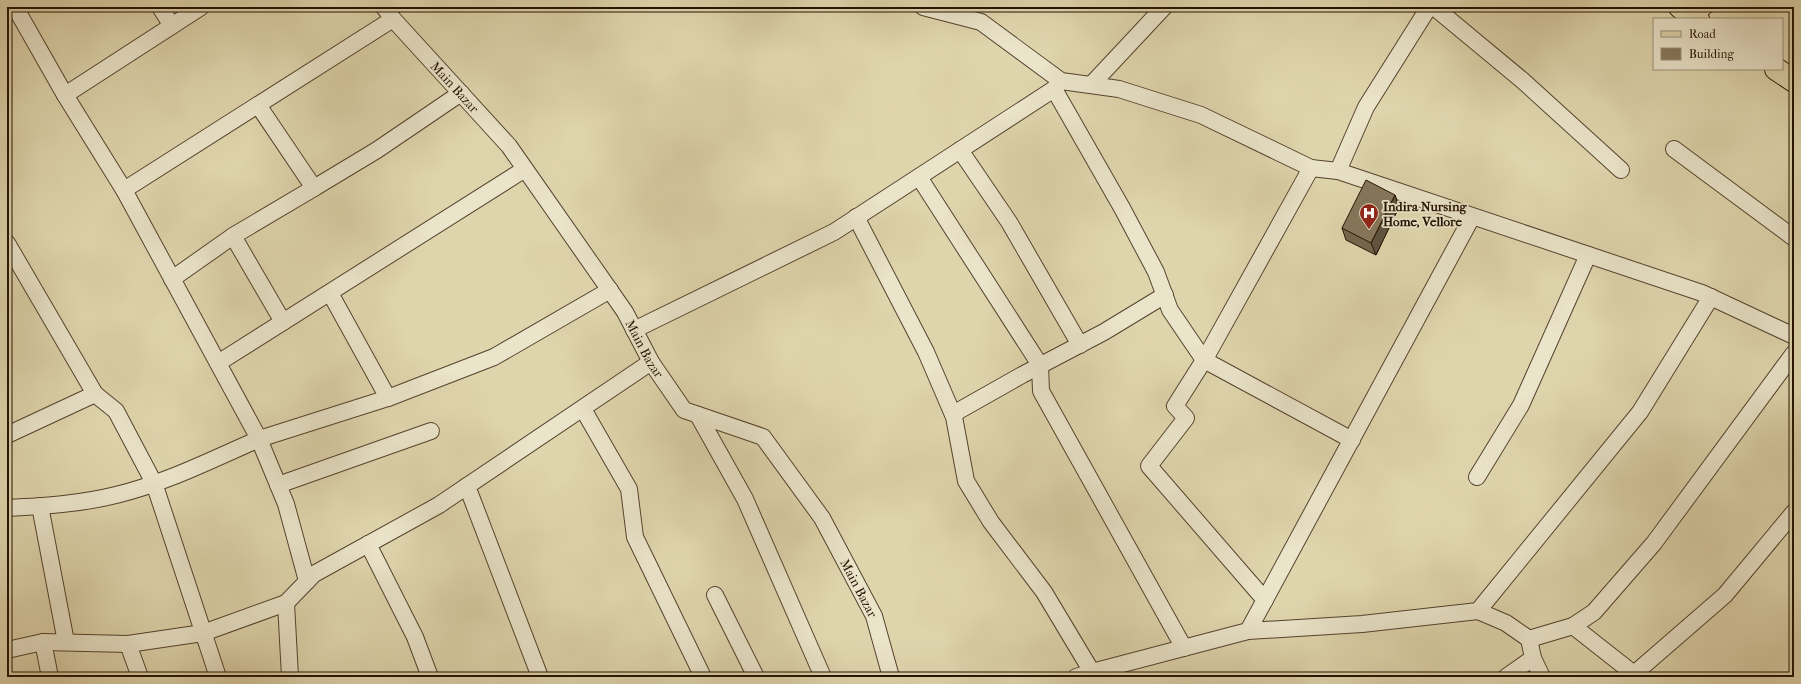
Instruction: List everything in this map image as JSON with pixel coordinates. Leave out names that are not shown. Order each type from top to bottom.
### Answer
[{"type":"main road","points":[[1778,70],[1794,81]]},
{"type":"street","points":[[15,7],[65,95],[124,190],[259,439],[286,504],[307,581]]},
{"type":"street","points":[[160,7],[172,26]]},
{"type":"street","points":[[65,95],[201,7]]},
{"type":"street","points":[[923,7],[981,22],[1057,85],[1156,272],[1170,310],[1204,360],[1352,440]]},
{"type":"street","points":[[1091,85],[1164,7]]},
{"type":"street","points":[[1338,171],[1366,108],[1429,7]]},
{"type":"street","points":[[1434,7],[1522,80],[1621,170]]},
{"type":"street","points":[[124,190],[258,105],[388,13]]},
{"type":"street","name":"Main Bazar","points":[[388,13],[509,146],[625,312],[650,362],[684,410],[763,437],[822,518],[874,616],[891,677]]},
{"type":"street","points":[[634,330],[834,232],[1057,85],[1091,85],[1119,89],[1201,115],[1311,168],[1338,171],[1711,297],[1794,336]]},
{"type":"street","points":[[172,279],[232,236],[378,150],[461,93]]},
{"type":"street","points":[[258,105],[314,188]]},
{"type":"street","points":[[1674,149],[1794,238]]},
{"type":"street","points":[[960,150],[1010,222],[1080,345]]},
{"type":"street","points":[[1266,600],[1149,466],[1186,418],[1175,406],[1204,360],[1311,168]]},
{"type":"street","points":[[218,363],[525,169]]},
{"type":"street","points":[[919,176],[1040,365],[1041,391],[1184,648]]},
{"type":"street","points":[[1248,631],[1472,217]]},
{"type":"street","points":[[856,218],[926,352],[953,414],[966,481],[991,522],[1044,592],[1092,672]]},
{"type":"street","points":[[232,236],[283,322]]},
{"type":"street","points":[[7,243],[95,394],[116,411],[154,483],[218,677]]},
{"type":"street","points":[[1477,477],[1521,406],[1588,255]]},
{"type":"street","points":[[7,508],[64,505],[116,495],[154,483],[259,439],[388,398],[494,357],[610,290]]},
{"type":"street","points":[[330,293],[388,398]]},
{"type":"street","points":[[953,414],[1040,365],[1104,332],[1165,295]]},
{"type":"street","points":[[1478,611],[1640,412],[1711,297]]},
{"type":"street","points":[[1529,639],[1573,626],[1594,612],[1654,543],[1794,353]]},
{"type":"street","points":[[7,650],[43,642],[128,644],[203,633],[286,603],[314,574],[439,505],[583,409],[650,362]]},
{"type":"street","points":[[7,435],[95,394]]},
{"type":"street","points":[[583,409],[629,489],[635,537],[703,677]]},
{"type":"street","points":[[698,415],[745,499],[823,677]]},
{"type":"street","points":[[278,485],[431,431]]},
{"type":"street","points":[[467,486],[540,677]]},
{"type":"street","points":[[40,506],[66,642]]},
{"type":"street","points":[[1573,626],[1637,676],[1725,595],[1794,512]]},
{"type":"street","points":[[368,544],[415,637],[430,677]]},
{"type":"street","points":[[715,595],[756,677]]},
{"type":"street","points":[[286,603],[290,677]]},
{"type":"street","points":[[1076,677],[1248,631],[1362,624],[1478,611],[1506,623],[1529,639],[1532,658],[1542,677]]},
{"type":"street","points":[[43,642],[50,677]]},
{"type":"street","points":[[128,644],[140,677]]},
{"type":"street","points":[[1506,677],[1532,658]]},
{"type":"building","points":[[1366,180],[1395,195],[1371,243],[1342,228]]},
{"type":"place","name":"Indira Nursing Home, Vellore","points":[[1369,230]]}]
